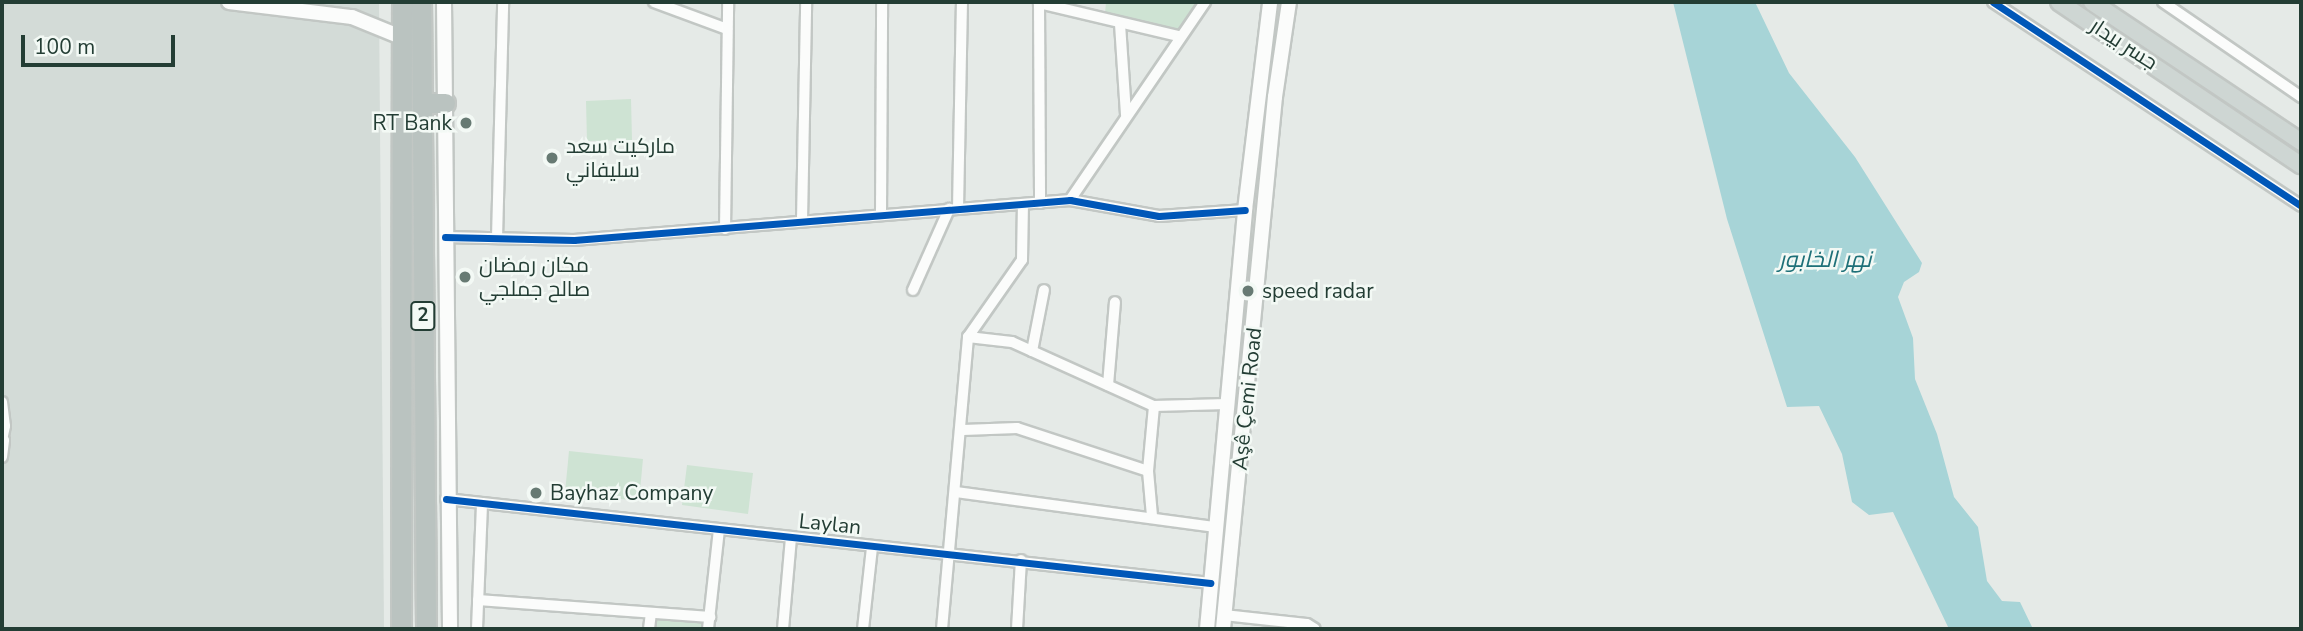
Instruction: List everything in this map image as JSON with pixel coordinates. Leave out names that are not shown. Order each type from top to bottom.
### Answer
[{"type":"highway","name":"2","points":[[401,629],[402,2]]},
{"type":"highway","name":"2","points":[[421,2],[426,629]]},
{"type":"highway","points":[[422,103],[445,103]]},
{"type":"main road","points":[[229,2],[352,17],[401,37]]},
{"type":"main road","points":[[444,2],[446,499],[450,629]]},
{"type":"main road","name":"Aşê Çemi Road","points":[[1207,629],[1245,210],[1270,2]]},
{"type":"main road","name":"Aşê Çemi Road","points":[[1223,622],[1275,97],[1289,2]]},
{"type":"main road","name":"جسر بيدار","points":[[2059,2],[2190,87],[2301,165]]},
{"type":"main road","name":"جسر بيدار","points":[[2092,2],[2301,142]]},
{"type":"street","points":[[497,238],[501,213],[503,2]]},
{"type":"street","points":[[654,2],[727,29]]},
{"type":"street","points":[[725,229],[728,2]]},
{"type":"street","points":[[802,220],[806,2]]},
{"type":"street","points":[[881,215],[882,2]]},
{"type":"street","points":[[913,290],[954,209],[962,2]]},
{"type":"street","points":[[1070,200],[1179,36],[1205,2]]},
{"type":"street","points":[[1993,2],[2301,206]]},
{"type":"street","points":[[2163,2],[2301,97]]},
{"type":"street","points":[[1040,203],[1039,3],[1179,36]]},
{"type":"street","points":[[1120,24],[1126,115]]},
{"type":"street","points":[[445,237],[574,240],[1070,200],[1159,216],[1245,210]]},
{"type":"street","points":[[942,629],[963,429],[968,337],[1022,260],[1023,204]]},
{"type":"street","points":[[1032,351],[1044,290]]},
{"type":"street","points":[[1108,385],[1115,302]]},
{"type":"street","points":[[968,337],[1012,342],[1154,406],[1227,404]]},
{"type":"street","points":[[2,402],[2,457]]},
{"type":"street","points":[[1152,516],[1147,471],[1154,406]]},
{"type":"street","points":[[963,429],[1017,428],[1147,471]]},
{"type":"street","points":[[956,492],[1152,516],[1216,527]]},
{"type":"street","name":"Laylan","points":[[446,499],[872,547],[950,552],[1210,583]]},
{"type":"street","points":[[477,629],[482,503]]},
{"type":"street","points":[[478,600],[651,613],[709,623],[719,530]]},
{"type":"street","points":[[783,629],[790,538]]},
{"type":"street","points":[[863,629],[872,547]]},
{"type":"street","points":[[1017,629],[1021,560]]},
{"type":"street","points":[[649,629],[651,613]]},
{"type":"street","points":[[1223,622],[1310,627]]},
{"type":"shaded area","points":[[2,2],[379,2],[384,629],[4,629]]},
{"type":"green space","points":[[1106,2],[1199,2],[1179,29],[1105,14]]},
{"type":"green space","points":[[631,99],[632,140],[587,141],[586,101]]},
{"type":"green space","points":[[569,451],[643,459],[639,501],[565,493]]},
{"type":"green space","points":[[687,465],[753,473],[748,514],[682,505]]},
{"type":"green space","points":[[654,617],[704,622],[703,629],[653,629]]},
{"type":"water","name":"نهر الخابور","points":[[1673,2],[1755,2],[1789,73],[1855,157],[1922,263],[1919,272],[1904,282],[1898,297],[1913,338],[1915,379],[1937,434],[1954,497],[1978,527],[1987,581],[2002,601],[2020,602],[2033,629],[1949,629],[1893,512],[1869,515],[1852,502],[1842,454],[1819,406],[1787,407],[1727,219]]},
{"type":"cycle path","points":[[1993,2],[2301,206]]},
{"type":"cycle path","points":[[445,237],[574,240],[1070,200],[1159,216],[1245,210]]},
{"type":"cycle path","points":[[446,499],[1210,583]]},
{"type":"place","name":"RT Bank","points":[[466,123]]},
{"type":"place","name":"ماركيت سعد سليفاني","points":[[552,158]]},
{"type":"place","name":"مكان رمضان صالح جملجي","points":[[465,277]]},
{"type":"place","name":"speed radar","points":[[1248,291]]},
{"type":"place","name":"Bayhaz Company","points":[[536,493]]}]
